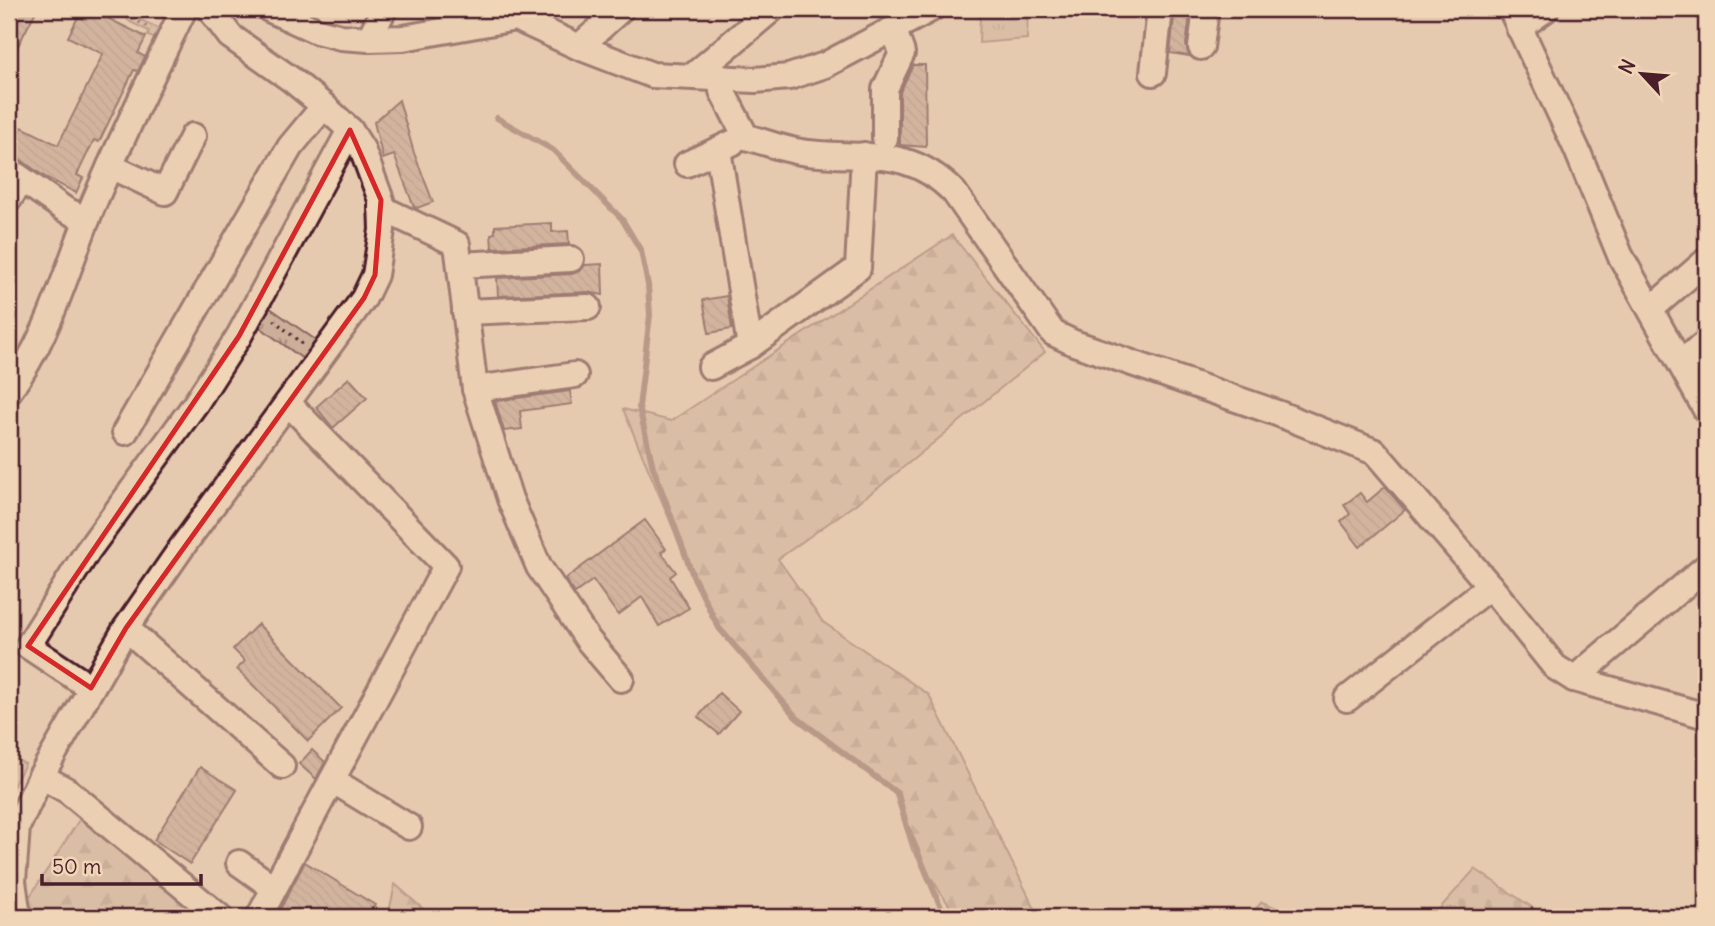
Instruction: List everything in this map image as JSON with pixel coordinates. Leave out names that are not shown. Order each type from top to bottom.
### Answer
[{"type":"street","points":[[11,382],[50,320],[110,166],[184,9]]},
{"type":"street","points":[[21,917],[17,910],[13,881],[17,827],[41,776],[126,628],[364,298],[375,275],[381,250],[381,200],[362,149],[350,131],[292,80],[230,36],[210,9]]},
{"type":"street","points":[[269,9],[317,31],[341,37],[403,38],[469,17],[516,18],[579,47],[652,75],[755,80],[789,77],[825,65],[931,9]]},
{"type":"street","points":[[369,38],[384,9]]},
{"type":"street","points":[[579,47],[621,9]]},
{"type":"street","points":[[693,76],[772,9]]},
{"type":"street","points":[[1153,72],[1160,9]]},
{"type":"street","points":[[1201,47],[1206,9]]},
{"type":"street","points":[[1546,9],[1515,18],[1577,149],[1620,255],[1706,410]]},
{"type":"street","points":[[886,138],[885,89],[902,53],[894,30]]},
{"type":"street","points":[[720,77],[722,91],[746,137]]},
{"type":"street","points":[[125,432],[290,147],[324,106]]},
{"type":"street","points":[[91,688],[28,646],[87,552],[196,403],[239,336],[350,131]]},
{"type":"street","points":[[110,166],[165,192],[193,136]]},
{"type":"street","points":[[687,164],[746,137],[807,153],[898,158],[938,176],[954,192],[1053,333],[1074,343],[1277,413],[1375,452],[1490,586],[1555,667],[1574,679],[1706,716]]},
{"type":"street","points":[[718,150],[750,346]]},
{"type":"street","points":[[712,367],[750,346],[858,268],[864,155]]},
{"type":"street","points":[[13,183],[87,220]]},
{"type":"street","points":[[381,208],[457,244],[475,389],[510,499],[540,567],[588,640],[621,679]]},
{"type":"street","points":[[460,265],[571,259]]},
{"type":"street","points":[[1651,309],[1706,261]]},
{"type":"street","points":[[465,312],[588,307]]},
{"type":"street","points":[[1681,362],[1706,343]]},
{"type":"street","points":[[475,389],[575,375]]},
{"type":"street","points":[[258,917],[446,566],[288,403]]},
{"type":"street","points":[[1574,679],[1706,567]]},
{"type":"street","points":[[1347,699],[1490,586]]},
{"type":"street","points":[[126,628],[282,766]]},
{"type":"street","points":[[41,776],[68,791],[220,917]]},
{"type":"street","points":[[332,780],[409,827]]},
{"type":"street","points":[[239,863],[274,888]]},
{"type":"path","points":[[123,9],[130,18],[171,37]]},
{"type":"path","points":[[256,305],[302,345]]},
{"type":"highlighted area","points":[[350,130],[381,200],[375,275],[364,298],[126,628],[91,688],[28,646],[239,336]]},
{"type":"green space","points":[[118,9],[127,9],[134,17],[165,31],[160,41],[148,36],[149,31],[130,22]]},
{"type":"green space","points":[[989,9],[1028,9],[1027,39],[979,43],[980,15]]},
{"type":"green space","points":[[952,235],[1045,352],[878,488],[778,559],[823,622],[929,695],[1039,917],[957,917],[912,850],[894,792],[794,718],[711,618],[623,409],[671,421]]},
{"type":"green space","points":[[263,303],[317,341],[303,359],[253,322]]},
{"type":"green space","points":[[9,755],[25,764],[9,794]]},
{"type":"green space","points":[[81,817],[203,917],[31,917],[25,904]]},
{"type":"green space","points":[[1475,869],[1542,914],[1546,917],[1432,917]]},
{"type":"green space","points":[[395,884],[432,917],[388,917]]},
{"type":"green space","points":[[1262,902],[1300,917],[1248,917]]},
{"type":"building","points":[[9,9],[37,9],[9,63]]},
{"type":"building","points":[[82,9],[89,9],[146,37],[138,53],[145,57],[138,71],[134,70],[99,142],[94,140],[77,175],[83,178],[76,193],[45,177],[9,153],[22,127],[58,145],[103,54],[68,37]]},
{"type":"building","points":[[1175,9],[1191,9],[1186,45],[1189,56],[1170,53]]},
{"type":"building","points":[[913,65],[925,65],[926,147],[900,145],[900,92]]},
{"type":"building","points":[[399,100],[414,153],[433,202],[417,208],[414,207],[394,155],[383,159],[374,122]]},
{"type":"building","points":[[552,223],[552,232],[568,231],[569,244],[492,248],[491,234],[495,233],[495,226]]},
{"type":"building","points":[[602,264],[603,295],[587,292],[498,296],[497,278],[572,274],[585,265]]},
{"type":"building","points":[[727,296],[732,329],[709,333],[703,300]]},
{"type":"building","points":[[349,378],[367,398],[333,428],[316,407]]},
{"type":"building","points":[[570,391],[572,404],[520,411],[522,429],[504,431],[495,401]]},
{"type":"building","points":[[1385,487],[1405,510],[1360,547],[1341,522],[1350,514],[1344,505],[1360,493],[1367,502]]},
{"type":"building","points":[[645,520],[666,549],[661,552],[676,572],[670,577],[689,608],[659,626],[642,597],[618,615],[593,580],[575,593],[565,579]]},
{"type":"building","points":[[258,624],[341,708],[308,741],[237,669],[245,661],[233,649]]},
{"type":"building","points":[[719,693],[739,711],[719,734],[698,717]]},
{"type":"building","points":[[312,750],[325,762],[316,779],[299,764]]},
{"type":"building","points":[[200,767],[237,790],[190,864],[154,840]]},
{"type":"building","points":[[305,862],[375,905],[366,917],[276,917]]},
{"type":"waterway","points":[[497,118],[553,150],[622,219],[641,251],[648,285],[650,315],[639,407],[653,467],[693,576],[719,628],[797,718],[898,794],[907,827],[945,917]]}]
